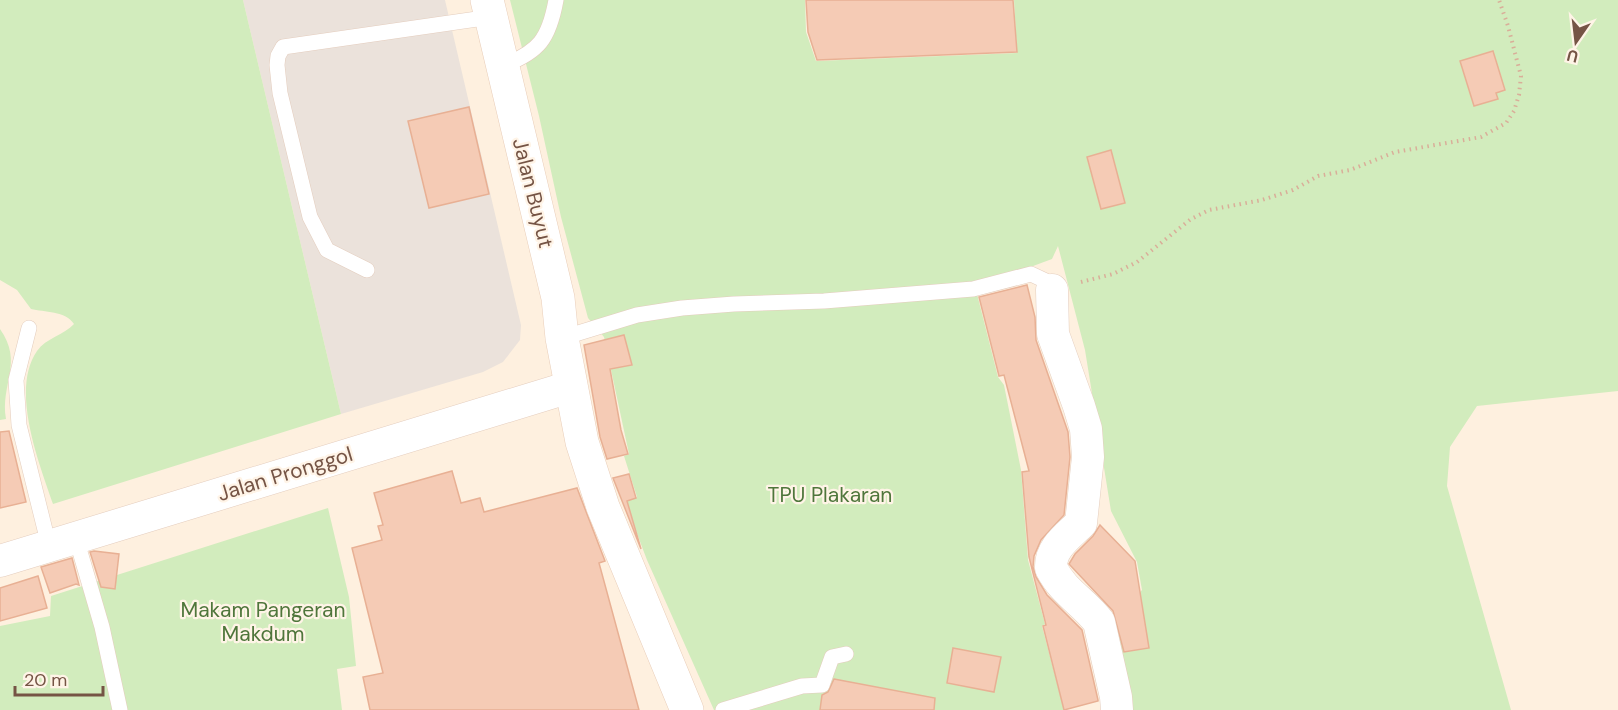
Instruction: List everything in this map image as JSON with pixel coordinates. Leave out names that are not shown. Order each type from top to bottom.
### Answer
[{"type":"street","name":"Jalan Buyut","points":[[489,8],[558,298],[570,387],[582,442],[603,507],[687,710]]},
{"type":"street","points":[[1052,290],[1053,334],[1086,429],[1088,457],[1081,523],[1060,543],[1054,553],[1051,568],[1064,589],[1091,611],[1099,622],[1117,710]]},
{"type":"street","name":"Jalan Pronggol","points":[[0,561],[570,387]]},
{"type":"lane","points":[[502,66],[525,58],[541,43],[550,24],[556,0]]},
{"type":"lane","points":[[367,270],[327,250],[310,217],[280,93],[278,56],[283,47],[489,8]]},
{"type":"lane","points":[[562,338],[637,315],[682,308],[824,301],[973,289],[1031,274],[1048,282],[1052,290]]},
{"type":"lane","points":[[28,328],[16,380],[19,425],[62,542],[102,627],[120,710]]},
{"type":"lane","points":[[723,710],[802,686],[822,685],[832,657],[846,654]]},
{"type":"path","points":[[1052,290],[1113,274],[1137,262],[1191,219],[1209,210],[1262,200],[1293,189],[1318,176],[1350,170],[1395,152],[1481,137],[1506,123],[1514,111],[1521,76],[1499,0]]},
{"type":"shaded area","points":[[243,0],[445,0],[521,325],[520,340],[503,362],[483,372],[341,414]]},
{"type":"green space","points":[[0,0],[243,0],[341,414],[53,504],[30,427],[26,386],[29,367],[37,351],[74,324],[60,314],[31,309],[17,290],[0,280]]},
{"type":"green space","name":"TPU Plakaran","points":[[510,0],[805,0],[806,32],[816,61],[1017,53],[1014,0],[1618,0],[1618,391],[1477,406],[1450,447],[1447,486],[1511,710],[1122,710],[1106,627],[1142,590],[1137,562],[1111,511],[1085,350],[1058,246],[1052,259],[1025,269],[974,282],[998,377],[1004,385],[1021,470],[1028,560],[1064,710],[714,710],[647,560],[625,502],[637,497],[624,456],[629,454],[604,337],[588,318],[561,217]]},
{"type":"green space","points":[[0,329],[7,341],[11,363],[5,406],[6,419],[0,420]]},
{"type":"green space","name":"Makam Pangeran Makdum","points":[[328,508],[349,597],[356,666],[337,669],[342,710],[0,710],[0,626],[50,616],[51,596]]},
{"type":"building","points":[[806,0],[1013,0],[1017,52],[817,60],[808,32]]},
{"type":"building","points":[[1493,51],[1505,90],[1496,93],[1498,99],[1474,106],[1460,61]]},
{"type":"building","points":[[469,107],[489,194],[429,208],[408,121]]},
{"type":"building","points":[[1111,150],[1125,203],[1101,209],[1087,157]]},
{"type":"building","points":[[1027,285],[1035,317],[1036,340],[1068,432],[1070,457],[1064,515],[1041,540],[1034,556],[1033,567],[1047,595],[1082,630],[1098,700],[1064,710],[1029,557],[1022,472],[1029,471],[1004,375],[999,376],[979,297]]},
{"type":"building","points":[[624,335],[632,365],[610,369],[621,430],[628,454],[607,459],[600,437],[584,345]]},
{"type":"building","points":[[9,431],[26,502],[0,508],[0,432]]},
{"type":"building","points":[[452,471],[461,503],[480,498],[484,512],[577,488],[605,561],[599,563],[639,710],[370,710],[363,677],[383,673],[352,548],[382,540],[378,526],[383,525],[374,493]]},
{"type":"building","points":[[629,474],[636,498],[627,501],[641,549],[613,478]]},
{"type":"building","points":[[1100,525],[1135,561],[1149,648],[1124,652],[1113,611],[1069,564]]},
{"type":"building","points":[[90,552],[119,554],[115,589],[101,587]]},
{"type":"building","points":[[72,558],[79,585],[50,593],[41,567]]},
{"type":"building","points":[[38,576],[47,608],[0,621],[0,588]]},
{"type":"building","points":[[953,648],[1001,657],[994,692],[947,683]]},
{"type":"building","points":[[834,679],[935,698],[934,710],[820,710],[822,695],[828,692]]}]
